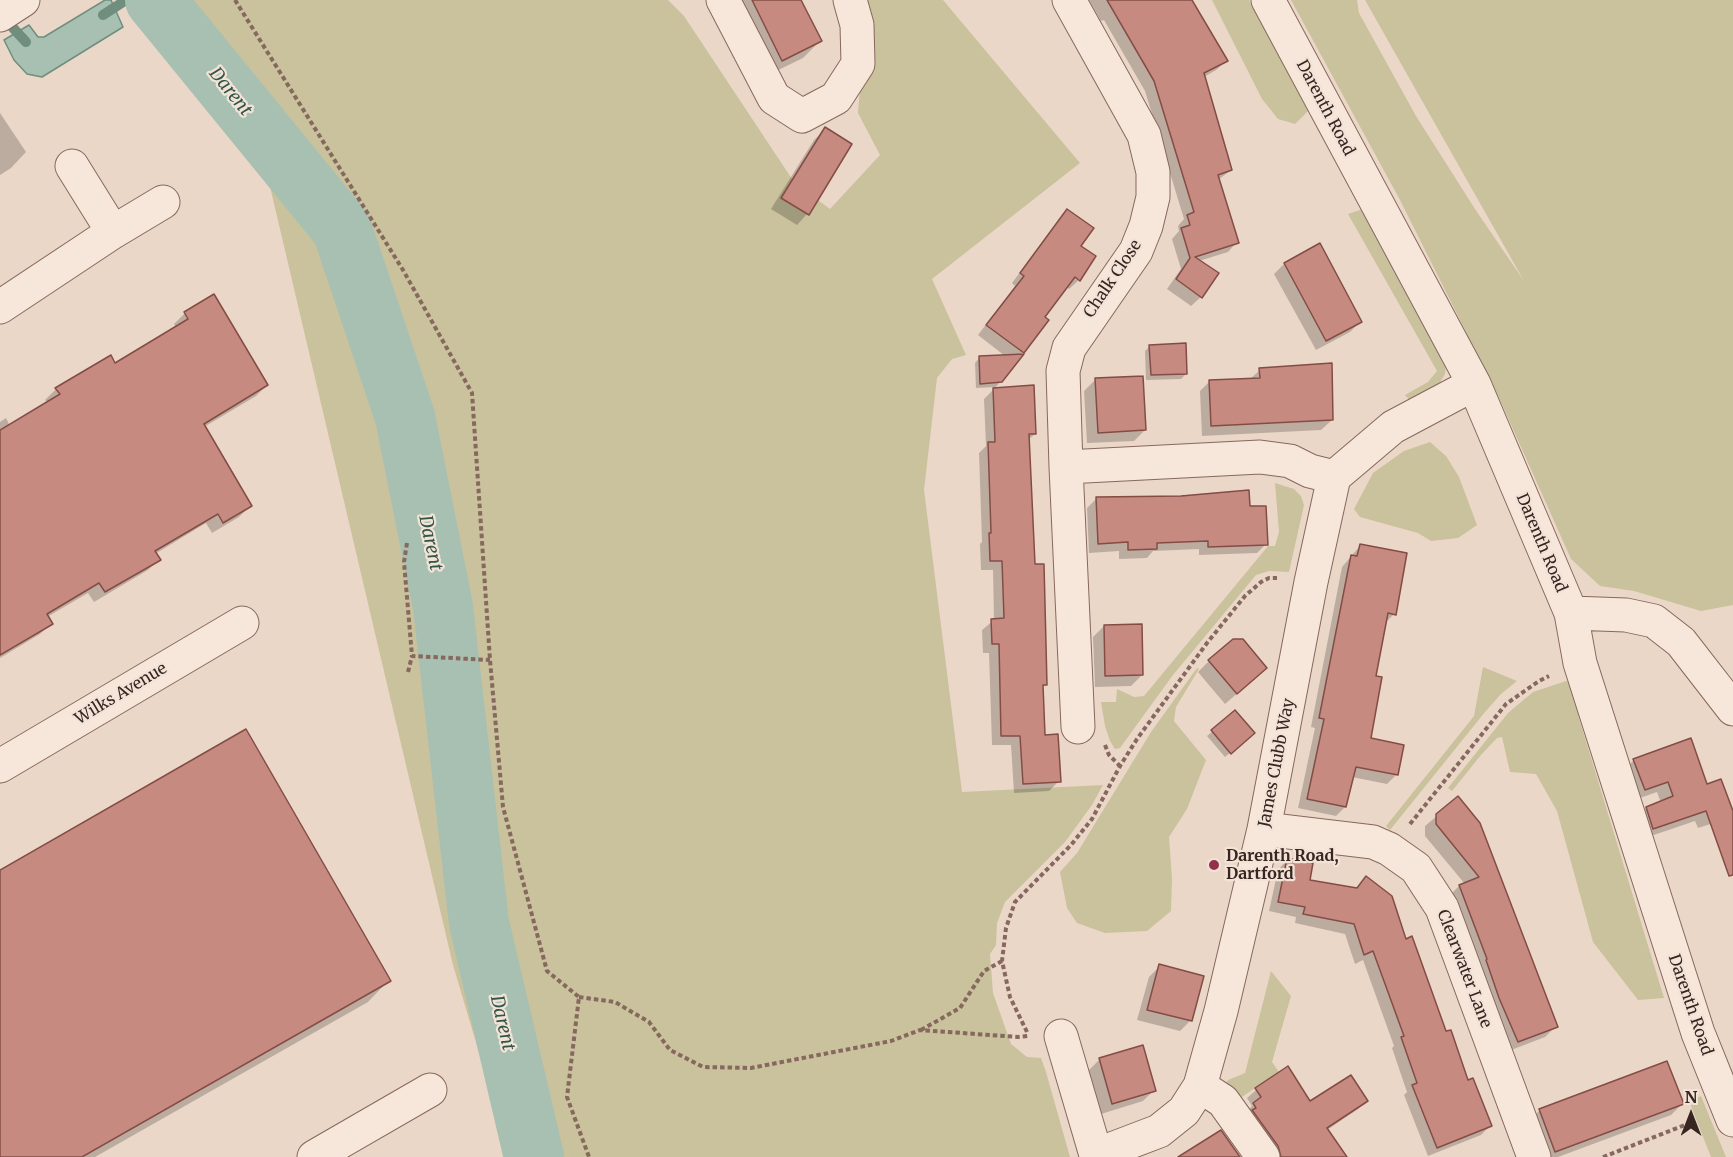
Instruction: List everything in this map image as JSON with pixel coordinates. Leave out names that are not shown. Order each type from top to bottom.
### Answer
[{"type":"street","points":[[723,0],[774,98],[802,116],[836,98],[858,64],[857,25],[850,0]]},
{"type":"street","name":"Chalk Close","points":[[1069,0],[1144,135],[1153,172],[1153,197],[1146,226],[1136,251],[1081,327],[1069,348],[1064,371],[1078,727]]},
{"type":"street","name":"Darenth Road","points":[[1268,0],[1474,384],[1571,613],[1580,663],[1698,1033],[1733,1120]]},
{"type":"street","points":[[72,166],[113,232]]},
{"type":"street","points":[[0,307],[113,232],[163,202]]},
{"type":"street","points":[[1066,467],[1260,457],[1290,461],[1310,471],[1334,477],[1393,427],[1474,384]]},
{"type":"street","name":"James Clubb Way","points":[[1061,1036],[1096,1156],[1159,1131],[1184,1111],[1200,1086],[1221,1011],[1264,829],[1311,582],[1334,477]]},
{"type":"street","points":[[1571,613],[1626,615],[1654,621],[1681,642],[1733,709]]},
{"type":"street","name":"Wilks Avenue","points":[[0,766],[242,623]]},
{"type":"street","name":"Clearwater Lane","points":[[1264,829],[1374,842],[1389,849],[1416,868],[1442,909],[1534,1157]]},
{"type":"street","points":[[1200,1086],[1223,1101],[1263,1157]]},
{"type":"street","points":[[314,1157],[430,1090]]},
{"type":"path","points":[[235,0],[403,270],[472,393],[490,660],[503,807],[547,971],[579,997],[615,1002],[649,1022],[670,1050],[703,1067],[751,1068],[891,1041],[920,1030],[960,1008],[984,971],[1002,961]]},
{"type":"path","points":[[407,543],[404,562],[412,656],[408,672]]},
{"type":"path","points":[[920,1030],[1029,1036],[1010,997],[1002,961],[1006,928],[1015,902],[1071,845],[1092,819],[1137,738],[1206,643],[1245,596],[1269,578],[1311,582]]},
{"type":"path","points":[[412,656],[490,660]]},
{"type":"path","points":[[1389,849],[1506,704],[1539,681],[1580,663]]},
{"type":"path","points":[[579,997],[567,1097],[589,1157]]},
{"type":"path","points":[[1603,1157],[1685,1125]]},
{"type":"shaded area","points":[[105,0],[111,0],[123,27],[42,77],[27,74],[14,60],[4,40],[29,25],[38,37],[44,37]]},
{"type":"shaded area","points":[[141,0],[668,0],[684,16],[794,182],[830,209],[880,155],[858,113],[867,0],[943,0],[1080,163],[932,279],[966,355],[952,359],[937,378],[924,490],[962,792],[1103,785],[1092,805],[1065,842],[1005,902],[997,923],[996,945],[990,954],[993,993],[1011,1044],[1027,1057],[1041,1058],[1070,1157],[510,1157],[453,965],[268,178],[142,19]]},
{"type":"shaded area","points":[[1212,0],[1249,0],[1308,111],[1295,124],[1278,119],[1262,99]]},
{"type":"shaded area","points":[[1291,0],[1357,0],[1359,13],[1416,116],[1524,281],[1365,0],[1733,0],[1733,605],[1701,611],[1634,591],[1600,586],[1571,559],[1500,400],[1400,200]]},
{"type":"shaded area","points":[[1363,209],[1446,366],[1445,374],[1437,387],[1411,402],[1405,395],[1428,382],[1437,371],[1348,214]]},
{"type":"shaded area","points":[[1430,442],[1446,456],[1459,477],[1477,525],[1458,538],[1431,541],[1418,533],[1360,517],[1354,509],[1373,473],[1404,451]]},
{"type":"shaded area","points":[[1275,483],[1294,489],[1301,496],[1304,505],[1289,572],[1269,571],[1256,575],[1173,675],[1120,748],[1115,749],[1105,726],[1101,702],[1116,702],[1117,689],[1134,697],[1144,696],[1268,546],[1275,546],[1279,532]]},
{"type":"shaded area","points":[[1483,667],[1517,681],[1485,712],[1390,830],[1386,826],[1474,716]]},
{"type":"shaded area","points":[[1197,668],[1199,669],[1176,707],[1174,721],[1206,760],[1187,809],[1169,837],[1172,879],[1171,911],[1147,931],[1105,933],[1077,923],[1067,908],[1060,872],[1077,853],[1151,732]]},
{"type":"shaded area","points":[[1566,681],[1571,682],[1580,714],[1578,715],[1664,998],[1638,1000],[1593,942],[1557,811],[1536,774],[1510,772],[1502,737],[1497,738],[1481,755],[1452,791],[1448,788],[1508,713],[1533,692]]},
{"type":"shaded area","points":[[1271,971],[1291,996],[1272,1062],[1279,1072],[1236,1101],[1225,1085],[1228,1080],[1245,1073]]},
{"type":"shaded area","points":[[1701,1096],[1726,1157],[1711,1157],[1689,1101]]},
{"type":"building","points":[[752,0],[801,0],[822,41],[782,61]]},
{"type":"building","points":[[1107,0],[1192,0],[1228,61],[1204,73],[1232,170],[1218,175],[1239,243],[1195,257],[1219,273],[1202,298],[1176,279],[1190,258],[1181,228],[1190,225],[1187,215],[1194,212],[1154,81]]},
{"type":"building","points":[[825,127],[852,144],[809,215],[781,198]]},
{"type":"building","points":[[1067,209],[1094,228],[1081,246],[1096,256],[1080,281],[1075,277],[1045,317],[1049,320],[1024,353],[986,325],[1024,276],[1020,273]]},
{"type":"building","points":[[1320,243],[1362,322],[1326,341],[1284,263]]},
{"type":"building","points":[[214,294],[268,385],[204,424],[252,506],[223,523],[218,514],[155,551],[161,560],[105,592],[99,583],[47,614],[53,624],[0,655],[0,430],[60,394],[55,388],[111,355],[115,363],[188,319],[184,312]]},
{"type":"building","points":[[1186,343],[1187,374],[1151,375],[1149,345]]},
{"type":"building","points":[[1024,354],[1002,382],[980,384],[979,356]]},
{"type":"building","points":[[1332,363],[1333,420],[1211,426],[1209,380],[1260,378],[1259,368]]},
{"type":"building","points":[[1143,376],[1146,430],[1098,433],[1095,378]]},
{"type":"building","points":[[1034,385],[1036,434],[1029,434],[1035,564],[1044,564],[1047,685],[1043,685],[1045,735],[1058,734],[1061,782],[1023,784],[1020,736],[1001,736],[999,644],[992,644],[991,619],[1004,618],[1002,561],[990,561],[988,442],[995,442],[993,388]]},
{"type":"building","points":[[1249,490],[1250,506],[1266,506],[1268,545],[1208,547],[1208,541],[1157,543],[1157,549],[1128,550],[1128,542],[1098,544],[1096,497],[1181,496]]},
{"type":"building","points":[[1360,544],[1407,553],[1396,615],[1388,613],[1376,676],[1382,677],[1371,738],[1404,745],[1398,775],[1356,767],[1346,807],[1307,799],[1324,719],[1319,718],[1351,555],[1357,556]]},
{"type":"building","points":[[1142,624],[1143,675],[1105,676],[1104,625]]},
{"type":"building","points":[[1233,639],[1243,639],[1267,668],[1237,694],[1208,660]]},
{"type":"building","points":[[1235,710],[1255,733],[1231,754],[1211,730]]},
{"type":"building","points":[[246,729],[391,981],[82,1157],[0,1157],[0,870]]},
{"type":"building","points":[[1691,738],[1707,784],[1721,779],[1733,811],[1733,875],[1729,876],[1706,811],[1653,829],[1646,807],[1673,796],[1668,782],[1645,790],[1633,759]]},
{"type":"building","points":[[1458,796],[1480,823],[1558,1027],[1518,1042],[1499,998],[1459,885],[1479,877],[1436,824],[1436,814]]},
{"type":"building","points":[[1287,858],[1313,863],[1310,880],[1357,888],[1366,876],[1392,896],[1406,939],[1412,936],[1446,1031],[1451,1030],[1468,1080],[1473,1078],[1492,1126],[1437,1148],[1412,1085],[1417,1083],[1401,1037],[1404,1036],[1373,951],[1364,955],[1354,924],[1303,914],[1305,907],[1278,902]]},
{"type":"building","points":[[1159,964],[1204,976],[1192,1021],[1147,1010]]},
{"type":"building","points":[[1143,1045],[1156,1091],[1112,1104],[1099,1058]]},
{"type":"building","points":[[1667,1061],[1684,1104],[1555,1152],[1539,1109]]},
{"type":"building","points":[[1288,1066],[1310,1101],[1351,1075],[1368,1101],[1327,1128],[1347,1157],[1281,1157],[1278,1146],[1252,1110],[1256,1108],[1253,1103],[1261,1097],[1255,1088]]},
{"type":"building","points":[[1221,1130],[1240,1157],[1178,1157]]},
{"type":"waterway","points":[[103,15],[126,0]]},
{"type":"waterway","name":"Darent","points":[[155,0],[342,229],[405,417],[443,607],[479,923],[534,1157]]},
{"type":"waterway","points":[[2,16],[26,42]]},
{"type":"place","name":"Darenth Road, Dartford","points":[[1214,865]]}]
